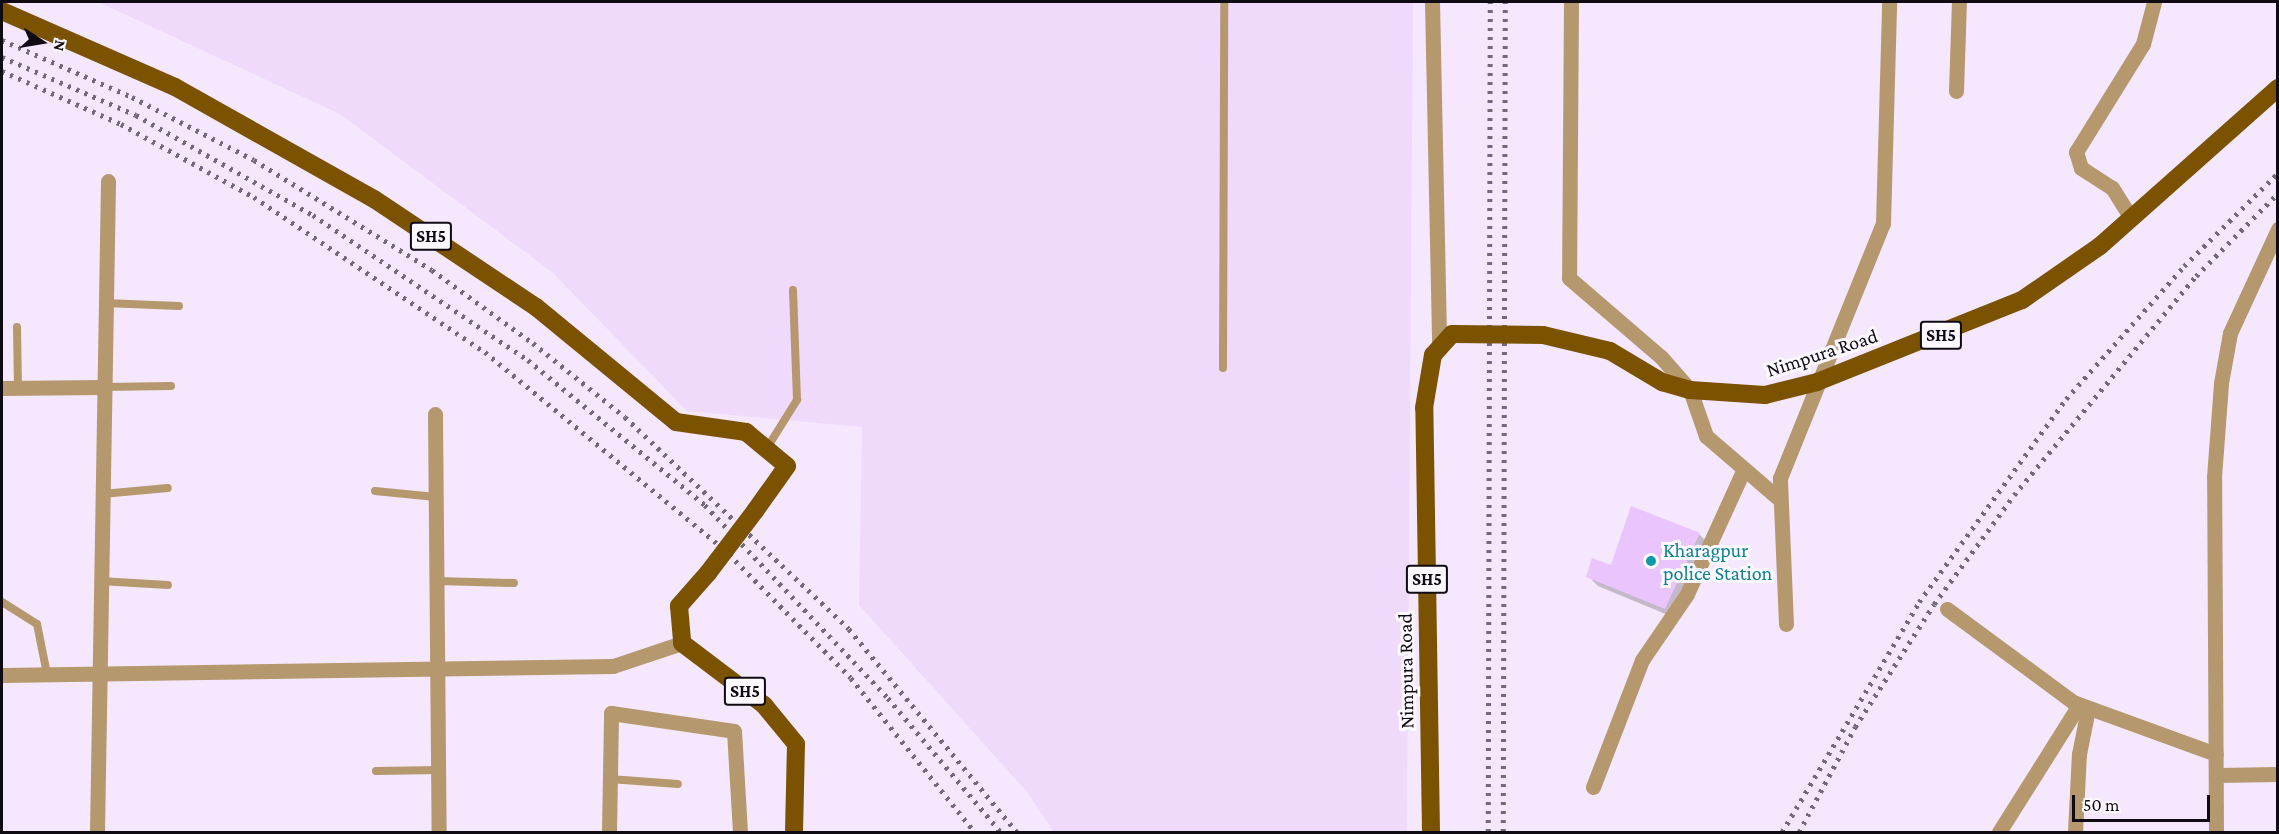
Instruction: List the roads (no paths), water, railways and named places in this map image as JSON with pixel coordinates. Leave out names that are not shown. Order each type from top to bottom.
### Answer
[{"type":"main road","name":"SH5","points":[[2,11],[103,53],[250,127],[374,199],[536,307],[676,422],[746,432],[787,466],[708,573],[679,606],[682,643],[764,705],[795,744],[794,832]]},
{"type":"main road","name":"Nimpura Road","points":[[1431,832],[1424,408],[1446,339],[1543,335],[1610,351],[1662,382],[1690,390],[1765,395],[1817,382],[2022,300],[2131,218],[2277,88]]},
{"type":"street","points":[[1432,2],[1446,339]]},
{"type":"street","points":[[1572,2],[1569,278],[1627,324],[1690,390],[1706,436],[1743,471],[1778,498]]},
{"type":"street","points":[[1786,624],[1778,498],[1785,456],[1883,223],[1889,2]]},
{"type":"street","points":[[1956,91],[1959,2]]},
{"type":"street","points":[[2131,218],[2112,188],[2081,168],[2076,152],[2143,45],[2154,2]]},
{"type":"street","points":[[96,832],[95,675],[102,494],[102,387],[108,181]]},
{"type":"street","points":[[2216,832],[2214,477],[2221,383],[2230,333],[2277,230]]},
{"type":"street","points":[[2,388],[102,387]]},
{"type":"street","points":[[435,414],[440,832]]},
{"type":"street","points":[[1593,787],[1642,660],[1687,594],[1743,471]]},
{"type":"street","points":[[1947,609],[2084,707],[2216,754]]},
{"type":"street","points":[[2,675],[613,666],[682,643]]},
{"type":"street","points":[[1999,832],[2084,707]]},
{"type":"street","points":[[2075,832],[2084,707]]},
{"type":"street","points":[[609,832],[611,713],[724,727],[734,731],[739,745],[740,832]]},
{"type":"street","points":[[2216,775],[2277,774]]},
{"type":"lane","points":[[1223,368],[1224,2]]},
{"type":"lane","points":[[766,449],[797,400],[793,290]]},
{"type":"lane","points":[[105,303],[178,306]]},
{"type":"lane","points":[[17,327],[18,388]]},
{"type":"lane","points":[[102,387],[171,386]]},
{"type":"lane","points":[[102,494],[168,488]]},
{"type":"lane","points":[[375,491],[436,496]]},
{"type":"lane","points":[[99,581],[168,585]]},
{"type":"lane","points":[[437,581],[514,583]]},
{"type":"lane","points":[[2,602],[37,624],[47,674]]},
{"type":"lane","points":[[376,771],[439,770]]},
{"type":"lane","points":[[610,778],[678,784]]},
{"type":"railway","points":[[1488,832],[1490,2]]},
{"type":"railway","points":[[1503,832],[1505,2]]},
{"type":"railway","points":[[2,40],[132,97],[254,160],[432,270],[533,343],[625,417],[849,629],[1017,832]]},
{"type":"railway","points":[[2,57],[136,115],[313,215],[528,360],[705,505],[888,698],[1001,832]]},
{"type":"railway","points":[[2,71],[121,124],[254,197],[485,352],[723,548],[851,678],[975,832]]},
{"type":"railway","points":[[1782,832],[1919,602],[2066,399],[2184,266],[2278,173]]},
{"type":"railway","points":[[1799,832],[1855,727],[1934,604],[2014,495],[2196,276],[2278,193]]},
{"type":"place","name":"Kharagpur police Station","points":[[1651,561]]}]
